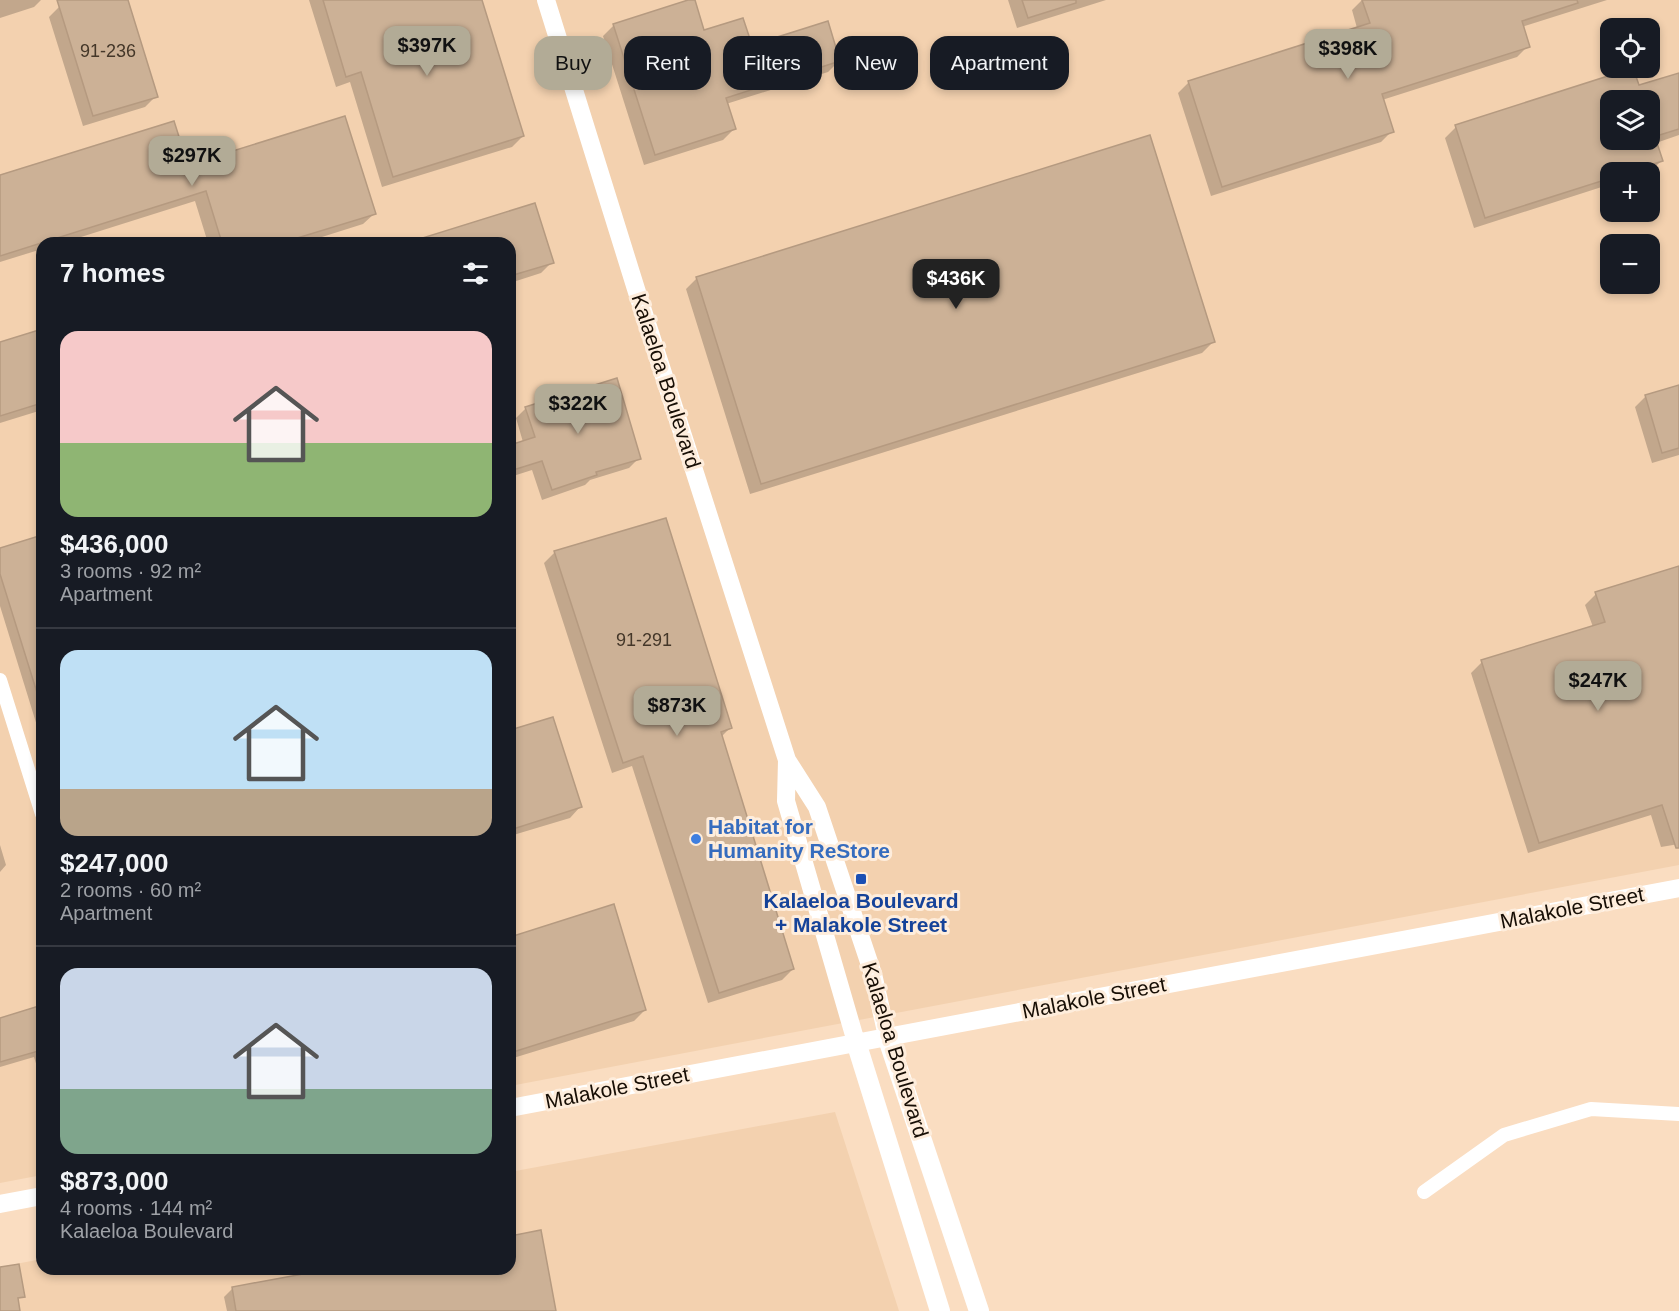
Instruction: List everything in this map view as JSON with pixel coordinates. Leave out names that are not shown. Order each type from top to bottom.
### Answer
[{"type":"main road","name":"Kalaeloa Boulevard","points":[[886,1036],[979,1311]]},
{"type":"main road","name":"Kalaeloa Boulevard","points":[[856,1042],[940,1311]]},
{"type":"street","name":"Kalaeloa Boulevard","points":[[546,0],[787,760],[817,807],[873,974],[886,1036]]},
{"type":"street","points":[[0,680],[36,795]]},
{"type":"street","name":"Kalaeloa Boulevard","points":[[787,760],[786,801],[856,1042]]},
{"type":"street","name":"Malakole Street","points":[[516,1107],[1679,888]]},
{"type":"street","points":[[1424,1192],[1504,1135],[1591,1108],[1679,1114]]},
{"type":"street","points":[[0,1204],[36,1197]]},
{"type":"shaded area","points":[[0,0],[1679,0],[1679,865],[516,1085],[516,237],[36,237],[36,1176],[0,1183]]},
{"type":"shaded area","points":[[835,1112],[899,1311],[0,1311],[0,1267],[36,1260],[36,1275],[516,1275],[516,1171]]},
{"type":"building","points":[[57,0],[128,0],[158,97],[93,116]]},
{"type":"building","points":[[323,0],[482,0],[524,136],[393,177],[361,72],[346,77]]},
{"type":"building","points":[[688,0],[695,0],[704,30],[743,18],[749,36],[723,36],[723,90],[751,90],[726,98],[736,129],[655,155],[634,90],[711,90],[711,36],[624,36],[624,58],[613,24]]},
{"type":"building","points":[[1022,0],[1076,0],[1076,3],[1028,18]]},
{"type":"building","points":[[1362,0],[1577,0],[1578,3],[1522,21],[1530,47],[1382,94],[1394,132],[1222,187],[1188,81],[1370,23]]},
{"type":"building","points":[[828,21],[834,41],[834,63],[822,67],[822,36],[780,36]]},
{"type":"building","points":[[1679,73],[1679,129],[1660,135],[1660,90],[1600,90],[1600,150],[1659,150],[1663,161],[1600,162],[1600,181],[1485,218],[1455,125],[1602,78],[1637,78],[1639,85]]},
{"type":"building","points":[[345,116],[376,214],[301,237],[220,237],[206,191],[60,237],[36,237],[36,245],[0,256],[0,175],[174,121],[188,165]]},
{"type":"building","points":[[1150,135],[1215,342],[761,484],[696,277]]},
{"type":"building","points":[[535,203],[554,263],[516,274],[516,237],[426,237]]},
{"type":"building","points":[[36,331],[36,405],[0,416],[0,342]]},
{"type":"building","points":[[617,378],[641,459],[596,472],[597,475],[552,490],[542,461],[516,469],[516,443],[535,437],[525,407]]},
{"type":"building","points":[[1679,385],[1679,448],[1662,453],[1645,395]]},
{"type":"building","points":[[666,518],[732,728],[721,732],[794,969],[719,993],[643,756],[623,763],[554,551]]},
{"type":"building","points":[[36,537],[36,689],[0,574],[0,548]]},
{"type":"building","points":[[1679,566],[1679,848],[1676,848],[1662,805],[1539,843],[1481,660],[1605,622],[1595,592]]},
{"type":"building","points":[[553,717],[582,807],[516,828],[516,728]]},
{"type":"building","points":[[614,904],[646,1010],[516,1051],[516,935]]},
{"type":"building","points":[[36,1007],[36,1052],[0,1062],[0,1018]]},
{"type":"building","points":[[541,1230],[556,1311],[236,1311],[232,1287],[297,1275],[516,1275],[516,1235]]},
{"type":"building","points":[[19,1264],[25,1297],[18,1298],[20,1311],[0,1311],[0,1267]]},
{"type":"place","name":"Habitat for Humanity ReStore","points":[[696,839]]},
{"type":"place","name":"Kalaeloa Boulevard + Malakole Street","points":[[861,879]]}]
